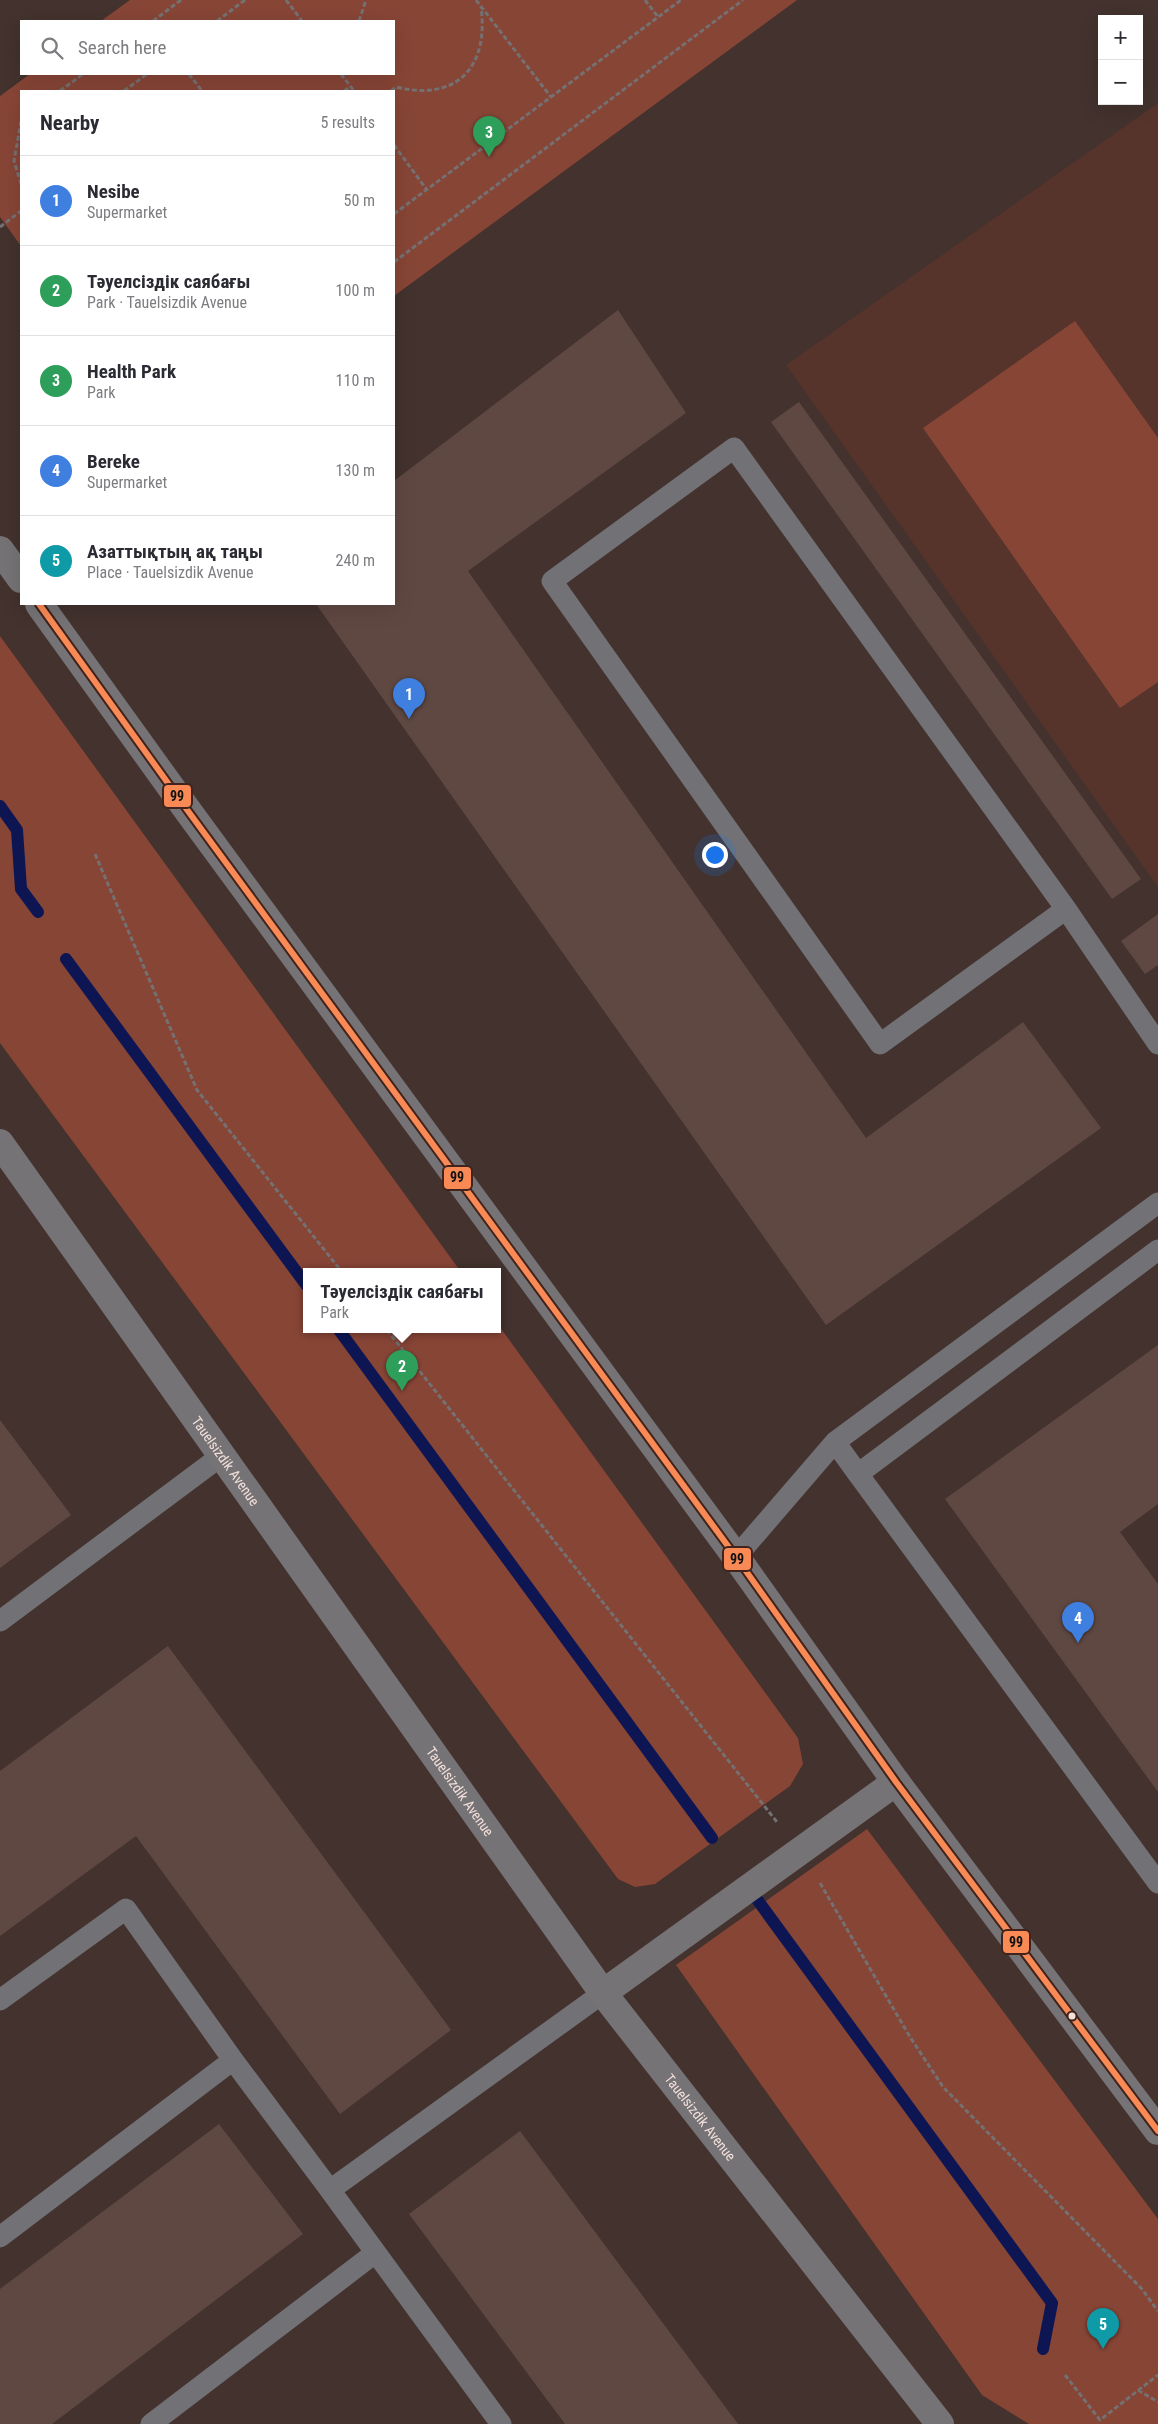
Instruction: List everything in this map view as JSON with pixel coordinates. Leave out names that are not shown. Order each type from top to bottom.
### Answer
[{"type":"street","points":[[0,550],[20,578]]},
{"type":"street","points":[[40,605],[205,835],[736,1557],[896,1782],[1158,2131]]},
{"type":"street","name":"Tauelsizdik Avenue","points":[[0,1143],[603,1993],[940,2424]]},
{"type":"street","points":[[603,1993],[896,1782]]},
{"type":"lane","points":[[1066,909],[880,1044],[552,581],[734,448],[1066,909],[1158,1044]]},
{"type":"lane","points":[[736,1557],[835,1442],[1158,1203]]},
{"type":"lane","points":[[858,1474],[1158,1250]]},
{"type":"lane","points":[[835,1442],[1158,1883]]},
{"type":"lane","points":[[0,1621],[221,1456]]},
{"type":"lane","points":[[0,2000],[126,1909],[234,2060],[501,2424]]},
{"type":"lane","points":[[330,2190],[603,1993]]},
{"type":"lane","points":[[0,2237],[234,2060]]},
{"type":"lane","points":[[151,2424],[375,2253]]},
{"type":"path","points":[[154,20],[182,0]]},
{"type":"path","points":[[217,20],[245,0]]},
{"type":"path","points":[[286,0],[301,20]]},
{"type":"path","points":[[359,20],[366,0]]},
{"type":"path","points":[[476,0],[551,97]]},
{"type":"path","points":[[644,0],[658,17]]},
{"type":"path","points":[[395,213],[681,0]]},
{"type":"path","points":[[395,261],[743,0]]},
{"type":"path","points":[[393,90],[396,88],[416,92],[435,91],[454,83],[470,69],[480,50],[484,29],[481,7]]},
{"type":"path","points":[[61,90],[82,75]]},
{"type":"path","points":[[125,90],[146,75]]},
{"type":"path","points":[[190,75],[201,90]]},
{"type":"path","points":[[341,75],[353,90]]},
{"type":"path","points":[[346,90],[350,87]]},
{"type":"path","points":[[20,127],[14,161],[20,181]]},
{"type":"path","points":[[395,146],[427,190]]},
{"type":"path","points":[[0,227],[20,212]]},
{"type":"path","points":[[95,854],[197,1090],[339,1268]]},
{"type":"path","points":[[389,1333],[801,1851],[910,2037],[943,2086],[1141,2288],[1158,2311]]},
{"type":"path","points":[[1065,2375],[1100,2420],[1158,2375]]},
{"type":"path","points":[[1138,2390],[1158,2402]]},
{"type":"shaded area","points":[[130,0],[797,0],[395,295],[395,90],[20,90],[20,245],[0,217],[0,96],[29,75],[395,75],[395,20],[102,20]]},
{"type":"shaded area","points":[[1158,103],[1158,887],[786,365]]},
{"type":"shaded area","points":[[1075,321],[1158,438],[1158,682],[1120,708],[923,428]]},
{"type":"shaded area","points":[[0,636],[458,1268],[303,1268],[303,1333],[501,1333],[501,1329],[798,1738],[803,1764],[790,1786],[655,1884],[635,1887],[618,1879],[0,1043]]},
{"type":"shaded area","points":[[867,1829],[1158,2219],[1158,2424],[1029,2424],[982,2395],[676,1965]]},
{"type":"building","points":[[618,310],[686,413],[468,571],[866,1138],[1023,1022],[1101,1128],[826,1325],[317,605],[395,605],[395,480]]},
{"type":"building","points":[[799,402],[1141,879],[1112,899],[771,422]]},
{"type":"building","points":[[1158,914],[1158,965],[1145,974],[1121,941]]},
{"type":"building","points":[[1158,1345],[1158,1504],[1120,1532],[1158,1584],[1158,1792],[945,1499]]},
{"type":"building","points":[[0,1420],[71,1515],[0,1568]]},
{"type":"building","points":[[168,1646],[451,2030],[340,2114],[136,1836],[0,1936],[0,1771]]},
{"type":"building","points":[[219,2124],[303,2234],[52,2424],[0,2424],[0,2289]]},
{"type":"building","points":[[520,2131],[738,2424],[565,2424],[409,2214]]},
{"type":"waterway","points":[[0,806],[17,830],[21,889],[38,912]]},
{"type":"waterway","points":[[66,959],[303,1281]]},
{"type":"waterway","points":[[341,1333],[712,1838]]},
{"type":"waterway","points":[[756,1898],[1052,2303],[1043,2349]]},
{"type":"transit line","name":"99","points":[[40,605],[188,811],[736,1557],[896,1782],[1158,2131]]},
{"type":"place","name":"Health Park","points":[[489,157]]},
{"type":"place","name":"Nesibe","points":[[409,719]]},
{"type":"place","name":"Тәуелсіздік саябағы","points":[[402,1391]]},
{"type":"place","name":"Bereke","points":[[1078,1643]]},
{"type":"place","name":"Азаттықтың ақ таңы","points":[[1103,2349]]}]
